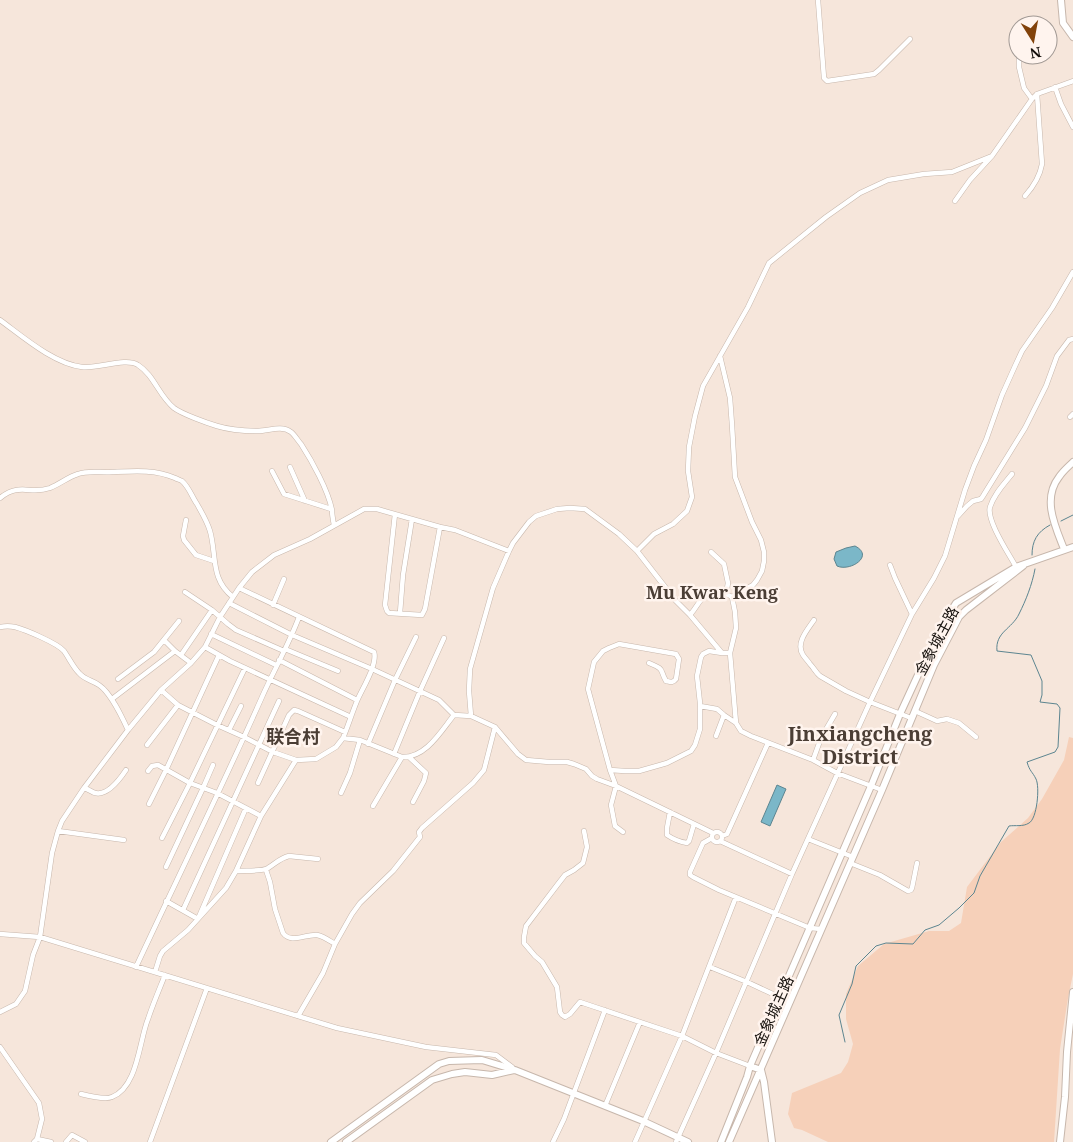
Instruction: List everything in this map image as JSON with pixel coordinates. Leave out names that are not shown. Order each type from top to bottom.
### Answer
[{"type":"main road","points":[[1061,0],[1064,23],[1073,37]]},
{"type":"main road","points":[[1064,549],[1052,519],[1051,498],[1058,478],[1073,462]]},
{"type":"main road","name":"金象城主路","points":[[721,1142],[750,1066],[871,786],[900,714],[949,614],[956,603],[1028,562],[1073,547]]},
{"type":"main road","name":"金象城主路","points":[[729,1142],[941,652],[959,617],[1017,569]]},
{"type":"main road","points":[[931,648],[941,652]]},
{"type":"main road","points":[[1060,1142],[1073,992]]},
{"type":"main road","points":[[331,1142],[439,1064],[449,1061],[482,1060],[515,1070],[574,1093],[643,1121],[677,1140],[688,1142]]},
{"type":"main road","points":[[449,1061],[452,1074]]},
{"type":"main road","points":[[750,1066],[761,1070],[772,1142]]},
{"type":"main road","points":[[346,1142],[432,1080],[465,1072],[492,1075],[515,1070]]},
{"type":"street","points":[[818,0],[824,78],[827,81],[874,74],[910,39]]},
{"type":"street","points":[[1019,65],[1024,88],[1032,99]]},
{"type":"street","points":[[954,201],[992,156],[1032,99],[1037,94],[1073,81]]},
{"type":"street","points":[[1055,87],[1061,104],[1073,127]]},
{"type":"street","points":[[1024,196],[1035,182],[1042,164],[1037,94]]},
{"type":"street","points":[[637,551],[654,534],[673,524],[687,510],[692,496],[688,471],[689,447],[702,386],[748,307],[769,263],[826,217],[860,193],[888,180],[952,172],[992,156]]},
{"type":"street","points":[[677,1140],[747,982],[792,874],[870,702],[912,614],[945,556],[976,459],[986,440],[1002,395],[1015,366],[1073,272]]},
{"type":"street","points":[[0,320],[39,349],[55,358],[80,367],[103,366],[125,362],[138,365],[150,375],[166,400],[175,409],[202,421],[239,430],[283,429],[292,433],[306,452],[320,479],[331,509],[334,525]]},
{"type":"street","points":[[957,518],[973,501],[982,499],[984,496],[1025,428],[1046,386],[1058,356],[1070,340],[1073,339]]},
{"type":"street","points":[[720,356],[730,398],[735,477],[761,540],[764,552],[764,562],[758,580],[732,597]]},
{"type":"street","points":[[290,467],[305,501]]},
{"type":"street","points":[[0,498],[7,493],[19,489],[51,488],[76,474],[86,472],[145,471],[167,474],[182,481],[204,516],[210,532],[219,582],[233,597]]},
{"type":"street","points":[[272,471],[284,494],[331,509]]},
{"type":"street","points":[[1012,474],[996,495],[990,506],[989,513],[996,531],[1017,569]]},
{"type":"street","points":[[0,1012],[16,1004],[25,991],[33,955],[40,937],[52,853],[62,821],[84,788],[128,730],[161,690],[191,663],[205,647],[220,617],[252,572],[274,555],[310,539],[364,509],[377,509],[440,528],[455,530],[509,551]]},
{"type":"street","points":[[471,716],[470,669],[493,588],[509,551],[529,522],[536,516],[558,509],[584,509],[619,534],[637,551],[676,601],[722,653]]},
{"type":"street","points":[[395,514],[385,605],[389,613],[422,615],[425,608],[440,528]]},
{"type":"street","points":[[400,613],[403,575],[412,519]]},
{"type":"street","points":[[186,520],[184,540],[196,555],[214,561]]},
{"type":"street","points":[[711,552],[724,564],[728,583],[726,594]]},
{"type":"street","points":[[890,565],[912,614]]},
{"type":"street","points":[[274,605],[284,579]]},
{"type":"street","points":[[161,690],[178,705],[193,713],[273,752],[296,760],[316,759],[336,747],[343,738],[357,700],[372,669],[375,658],[374,652],[239,588]]},
{"type":"street","points":[[185,592],[212,610],[236,630],[338,671]]},
{"type":"street","points":[[690,615],[705,596],[726,594],[732,597]]},
{"type":"street","points":[[732,597],[736,628],[730,653],[736,724]]},
{"type":"street","points":[[229,603],[292,635],[439,700],[454,715],[471,716],[496,727],[518,754],[526,760],[566,762],[586,769],[597,779],[616,786],[694,824],[713,836],[715,842],[727,834],[768,743]]},
{"type":"street","points":[[181,655],[212,610]]},
{"type":"street","points":[[136,966],[299,617]]},
{"type":"street","points":[[814,620],[802,638],[800,649],[816,673],[846,691],[912,718]]},
{"type":"street","points":[[118,679],[154,652],[179,621]]},
{"type":"street","points":[[0,627],[15,627],[56,643],[64,650],[78,672],[85,679],[100,685],[112,699],[128,730]]},
{"type":"street","points":[[211,634],[357,700]]},
{"type":"street","points":[[368,744],[395,680],[416,637]]},
{"type":"street","points":[[394,754],[444,638]]},
{"type":"street","points":[[164,640],[191,663]]},
{"type":"street","points":[[623,832],[615,826],[611,805],[616,786],[588,689],[594,662],[603,651],[619,644],[676,654],[679,659],[676,679],[671,682],[666,681],[659,667],[649,664]]},
{"type":"street","points":[[205,647],[230,661],[351,717]]},
{"type":"street","points":[[112,699],[175,651]]},
{"type":"street","points":[[610,770],[639,771],[667,763],[691,751],[700,730],[697,676],[701,657],[710,651],[730,653]]},
{"type":"street","points":[[149,804],[219,655]]},
{"type":"street","points":[[162,838],[245,668]]},
{"type":"street","points":[[183,910],[279,700]]},
{"type":"street","points":[[147,745],[178,705]]},
{"type":"street","points":[[229,730],[241,706]]},
{"type":"street","points":[[700,706],[717,709],[742,731],[882,790]]},
{"type":"street","points":[[258,783],[289,715],[294,710],[345,732]]},
{"type":"street","points":[[915,711],[937,721],[947,720],[959,723],[976,737]]},
{"type":"street","points":[[813,760],[821,738],[835,714]]},
{"type":"street","points":[[343,738],[360,740],[402,757],[409,757],[420,752],[430,744],[454,715]]},
{"type":"street","points":[[716,736],[724,715]]},
{"type":"street","points":[[298,1016],[323,973],[335,944],[360,903],[393,871],[420,836],[419,832],[422,828],[473,783],[484,770],[496,727]]},
{"type":"street","points":[[341,793],[360,740]]},
{"type":"street","points":[[373,806],[402,757]]},
{"type":"street","points":[[409,757],[426,773],[424,781],[412,802]]},
{"type":"street","points":[[155,972],[163,951],[188,930],[226,888],[261,816],[296,760]]},
{"type":"street","points":[[148,771],[152,766],[158,765],[190,783],[217,793],[261,816]]},
{"type":"street","points":[[166,867],[213,765]]},
{"type":"street","points":[[84,788],[97,794],[104,792],[116,784],[126,770]]},
{"type":"street","points":[[198,919],[246,808]]},
{"type":"street","points":[[670,812],[666,831],[670,837],[687,843],[694,824]]},
{"type":"street","points":[[58,831],[124,840]]},
{"type":"street","points":[[584,831],[587,847],[582,863],[565,876],[526,926],[524,943],[542,962],[557,987],[562,1015],[566,1017],[580,1002],[682,1036],[716,1053],[750,1066]]},
{"type":"street","points":[[792,874],[721,839],[719,832],[703,843],[690,875],[702,882],[810,928],[822,930]]},
{"type":"street","points":[[808,839],[842,854],[908,891],[912,888],[916,862]]},
{"type":"street","points":[[236,870],[266,870],[284,857],[289,856],[318,859]]},
{"type":"street","points":[[266,870],[275,909],[285,936],[291,939],[318,935],[335,944]]},
{"type":"street","points":[[635,1142],[682,1036],[736,897]]},
{"type":"street","points":[[166,901],[198,919]]},
{"type":"street","points":[[0,934],[40,937],[337,1028],[426,1047],[496,1055],[515,1070]]},
{"type":"street","points":[[710,967],[790,1002]]},
{"type":"street","points":[[81,1094],[110,1098],[124,1088],[132,1074],[148,1019],[165,975]]},
{"type":"street","points":[[150,1142],[207,988]]},
{"type":"street","points":[[553,1142],[574,1093],[605,1010]]},
{"type":"street","points":[[606,1106],[640,1022]]},
{"type":"street","points":[[0,1047],[39,1103],[42,1118],[36,1141],[52,1142]]},
{"type":"street","points":[[66,1142],[72,1135],[85,1142]]},
{"type":"shaded area","points":[[1069,737],[1073,738],[1073,974],[1060,1049],[1054,1142],[828,1142],[794,1128],[788,1114],[792,1093],[841,1073],[848,1062],[853,1044],[846,1019],[846,994],[858,966],[884,944],[929,931],[949,931],[961,923],[967,887],[1001,842],[1028,818],[1042,799],[1064,760]]},
{"type":"water","points":[[855,546],[861,550],[862,558],[854,565],[848,567],[837,566],[834,559],[836,552]]},
{"type":"water","points":[[777,785],[786,789],[770,826],[761,822]]},
{"type":"waterway","points":[[1061,521],[1073,515]]},
{"type":"waterway","points":[[1032,555],[1036,537],[1050,525]]},
{"type":"waterway","points":[[845,1042],[839,1015],[852,984],[856,966],[876,946],[886,943],[913,944],[925,930],[939,925],[974,893],[980,876],[1009,826],[1027,824],[1034,816],[1038,789],[1036,779],[1027,762],[1055,752],[1058,747],[1060,708],[1057,704],[1040,702],[1042,681],[1031,655],[997,651],[997,645],[1001,635],[1016,619],[1022,609],[1035,569]]},
{"type":"district","name":"Mu Kwar Keng","points":[[712,593]]},
{"type":"district","name":"联合村","points":[[293,737]]},
{"type":"district","name":"Jinxiangcheng District","points":[[860,746]]}]
